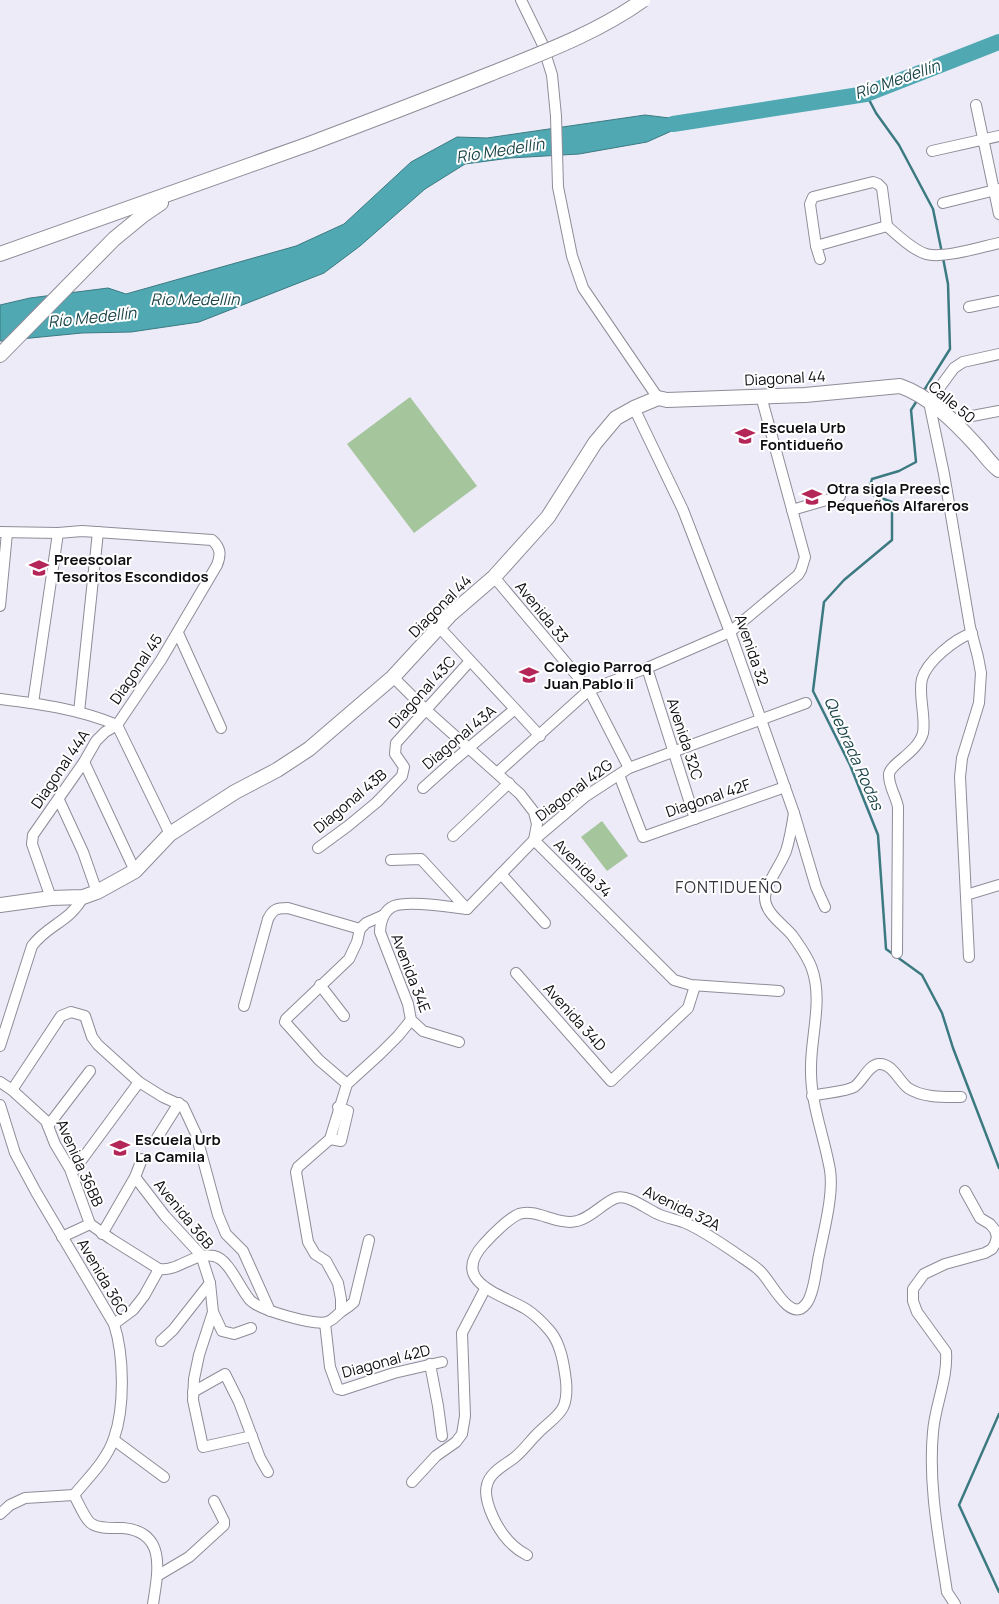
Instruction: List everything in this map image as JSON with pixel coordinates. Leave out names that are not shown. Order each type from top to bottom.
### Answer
[{"type":"main road","points":[[0,254],[309,144],[503,69],[571,40],[625,13],[643,0]]},
{"type":"main road","points":[[0,355],[114,239],[142,216],[177,192]]},
{"type":"main road","name":"Diagonal 44","points":[[0,906],[52,898],[83,897],[96,892],[135,871],[170,834],[235,792],[277,770],[309,749],[393,677],[450,614],[494,577],[548,517],[595,444],[616,418],[658,398],[668,400],[805,395],[900,386]]},
{"type":"main road","name":"Calle 50","points":[[900,386],[912,390],[926,399],[964,432],[998,468]]},
{"type":"street","points":[[521,0],[542,43],[552,75],[556,116],[558,187],[572,256],[582,288],[658,398]]},
{"type":"street","points":[[976,105],[996,190],[999,214]]},
{"type":"street","points":[[932,151],[999,136]]},
{"type":"street","points":[[820,259],[816,246],[810,204],[813,197],[873,182],[882,188],[887,226],[926,254],[948,254],[999,243]]},
{"type":"street","points":[[943,202],[996,190]]},
{"type":"street","points":[[816,246],[887,226]]},
{"type":"street","points":[[970,307],[999,301]]},
{"type":"street","points":[[969,957],[960,777],[962,758],[979,703],[981,673],[972,633],[944,474],[926,399],[954,368],[963,362],[999,354]]},
{"type":"street","points":[[497,773],[589,690],[647,668],[730,632],[794,579],[801,570],[804,557],[761,396]]},
{"type":"street","name":"Avenida 32","points":[[634,408],[683,510],[730,632],[794,813],[806,858],[825,907]]},
{"type":"street","points":[[951,420],[999,411]]},
{"type":"street","points":[[792,510],[840,496]]},
{"type":"street","points":[[0,606],[4,532],[98,532],[79,712]]},
{"type":"street","name":"Diagonal 45","points":[[0,699],[79,712],[117,724],[161,660],[217,566],[220,551],[212,540],[98,532]]},
{"type":"street","points":[[33,703],[58,533]]},
{"type":"street","name":"Avenida 33","points":[[494,577],[589,690],[629,768]]},
{"type":"street","points":[[439,627],[540,736]]},
{"type":"street","points":[[178,633],[221,728]]},
{"type":"street","points":[[897,953],[898,807],[890,785],[889,774],[892,768],[907,756],[920,740],[923,731],[922,679],[929,666],[958,639],[972,633]]},
{"type":"street","name":"Diagonal 43C","points":[[402,776],[404,767],[395,754],[396,743],[470,661]]},
{"type":"street","name":"Avenida 32C","points":[[647,668],[695,819]]},
{"type":"street","name":"Avenida 34","points":[[393,677],[426,710],[509,783],[534,812],[537,824],[534,840],[674,980],[682,984],[695,986],[779,991]]},
{"type":"street","name":"Diagonal 42G","points":[[467,909],[534,840],[586,796],[629,768],[806,703]]},
{"type":"street","name":"Diagonal 43A","points":[[423,788],[515,709]]},
{"type":"street","points":[[117,724],[170,834]]},
{"type":"street","name":"Diagonal 44A","points":[[52,898],[32,844],[32,835],[100,737],[117,724]]},
{"type":"street","points":[[84,762],[135,871]]},
{"type":"street","name":"Diagonal 42F","points":[[619,775],[642,836],[785,787]]},
{"type":"street","name":"Diagonal 43B","points":[[318,848],[377,802],[402,776]]},
{"type":"street","points":[[453,836],[509,783]]},
{"type":"street","points":[[58,800],[83,852],[96,892]]},
{"type":"street","name":"Avenida 32A","points":[[485,1288],[474,1277],[473,1265],[475,1255],[484,1243],[518,1215],[528,1213],[561,1221],[577,1221],[595,1212],[615,1198],[620,1197],[629,1199],[661,1216],[684,1222],[734,1252],[762,1272],[788,1307],[795,1309],[803,1308],[808,1303],[813,1286],[830,1184],[830,1170],[812,1096],[811,1066],[816,985],[806,956],[792,935],[768,909],[765,900],[766,891],[785,854],[794,813]]},
{"type":"street","points":[[391,860],[421,859],[467,909]]},
{"type":"street","points":[[501,874],[545,923]]},
{"type":"street","points":[[966,895],[999,885]]},
{"type":"street","points":[[0,1046],[32,946],[38,938],[77,909],[83,897]]},
{"type":"street","points":[[346,1084],[319,1060],[287,1025],[286,1019],[349,959],[357,942],[360,929],[366,923],[384,915],[392,907],[403,904],[467,909]]},
{"type":"street","points":[[244,1006],[268,919],[271,912],[277,908],[288,908],[360,929]]},
{"type":"street","name":"Avenida 34E","points":[[384,915],[380,923],[380,932],[408,1004],[410,1020],[423,1031],[459,1042]]},
{"type":"street","name":"Avenida 34D","points":[[516,973],[611,1081],[688,1008],[695,986]]},
{"type":"street","points":[[320,985],[344,1016]]},
{"type":"street","points":[[12,1090],[61,1016],[71,1012],[85,1016],[92,1038],[98,1045],[139,1082],[163,1097],[183,1106],[196,1134],[218,1215],[226,1234],[243,1251],[270,1311]]},
{"type":"street","points":[[341,1311],[342,1299],[338,1283],[326,1261],[315,1254],[308,1242],[296,1172],[298,1167],[330,1139],[346,1084],[387,1047],[410,1020]]},
{"type":"street","points":[[812,1096],[852,1088],[861,1081],[875,1064],[882,1063],[908,1088],[924,1095],[961,1097]]},
{"type":"street","points":[[48,1126],[90,1070]]},
{"type":"street","name":"Avenida 36BB","points":[[0,1082],[12,1090],[46,1121],[55,1144],[72,1174],[90,1224],[102,1234],[159,1269]]},
{"type":"street","points":[[72,1174],[139,1082]]},
{"type":"street","points":[[158,1138],[178,1103]]},
{"type":"street","name":"Avenida 36C","points":[[0,1105],[15,1153],[117,1332],[122,1384],[121,1409],[114,1440],[101,1462],[74,1495]]},
{"type":"street","points":[[102,1234],[135,1177],[142,1159]]},
{"type":"street","name":"Avenida 36B","points":[[135,1177],[165,1216],[201,1255],[210,1284],[214,1312],[199,1355],[192,1400],[203,1448],[252,1436]]},
{"type":"street","points":[[956,1604],[947,1592],[932,1489],[933,1429],[944,1377],[946,1352],[917,1312],[912,1301],[913,1289],[924,1274],[945,1264],[985,1253],[996,1244],[995,1230],[990,1224],[980,1218],[965,1191]]},
{"type":"street","points":[[62,1237],[90,1224]]},
{"type":"street","points":[[114,1324],[133,1310],[144,1296],[159,1269],[166,1270],[201,1255],[216,1256],[223,1261],[251,1302],[270,1311],[317,1323],[325,1323],[334,1319],[341,1311],[349,1308],[354,1302],[369,1240]]},
{"type":"street","points":[[161,1341],[173,1330],[210,1284]]},
{"type":"street","points":[[412,1482],[436,1456],[456,1442],[462,1434],[465,1416],[462,1333],[485,1288],[529,1311],[551,1332],[558,1346],[565,1376],[567,1398],[563,1410],[519,1454],[493,1473],[486,1485],[489,1508],[496,1523],[516,1550],[527,1555]]},
{"type":"street","points":[[214,1312],[222,1331],[234,1334],[251,1328]]},
{"type":"street","name":"Diagonal 42D","points":[[325,1323],[330,1368],[338,1389],[342,1390],[394,1373],[442,1362]]},
{"type":"street","points":[[430,1364],[442,1436]]},
{"type":"street","points":[[193,1392],[225,1374],[239,1402],[260,1458],[268,1472]]},
{"type":"street","points":[[114,1440],[164,1477]]},
{"type":"street","points":[[0,1514],[10,1505],[25,1498],[74,1495],[91,1524],[136,1530],[152,1541],[158,1560],[158,1576],[153,1604]]},
{"type":"street","points":[[158,1576],[189,1557],[224,1525],[224,1521],[214,1501]]},
{"type":"green space","points":[[410,397],[477,486],[414,533],[347,444]]},
{"type":"green space","points":[[602,821],[628,856],[607,871],[581,837]]},
{"type":"water","name":"Rio Medellin","points":[[645,115],[694,121],[647,142],[579,154],[510,158],[465,164],[425,189],[360,246],[324,273],[199,322],[131,332],[82,333],[0,341],[0,305],[30,298],[108,288],[126,294],[296,246],[344,224],[411,162],[457,137],[487,138]]},
{"type":"waterway","name":"Río Medellín","points":[[673,124],[866,94],[999,42]]},
{"type":"waterway","name":"Quebrada Rodas","points":[[866,94],[876,113],[899,145],[933,209],[942,253]]},
{"type":"waterway","name":"Quebrada Rodas","points":[[923,392],[950,349],[948,284],[943,258]]},
{"type":"waterway","name":"Quebrada Rodas","points":[[918,399],[911,410],[916,462],[899,471],[872,479],[868,493],[892,502],[892,540],[844,580],[824,602],[813,691],[850,765],[878,835],[886,949],[922,975],[942,1013],[953,1048],[999,1168]]},
{"type":"waterway","name":"Quebrada Rodas","points":[[999,1414],[959,1505],[999,1592]]},
{"type":"place","name":"Escuela Urb Fontidueño","points":[[745,436]]},
{"type":"place","name":"Otra sigla Preesc Pequeños Alfareros","points":[[812,497]]},
{"type":"place","name":"Preescolar Tesoritos Escondidos","points":[[39,568]]},
{"type":"place","name":"Colegio Parroq Juan Pablo Ii","points":[[529,675]]},
{"type":"place","name":"Escuela Urb La Camila","points":[[120,1148]]},
{"type":"district","name":"FONTIDUEÑO","points":[[729,887]]}]
